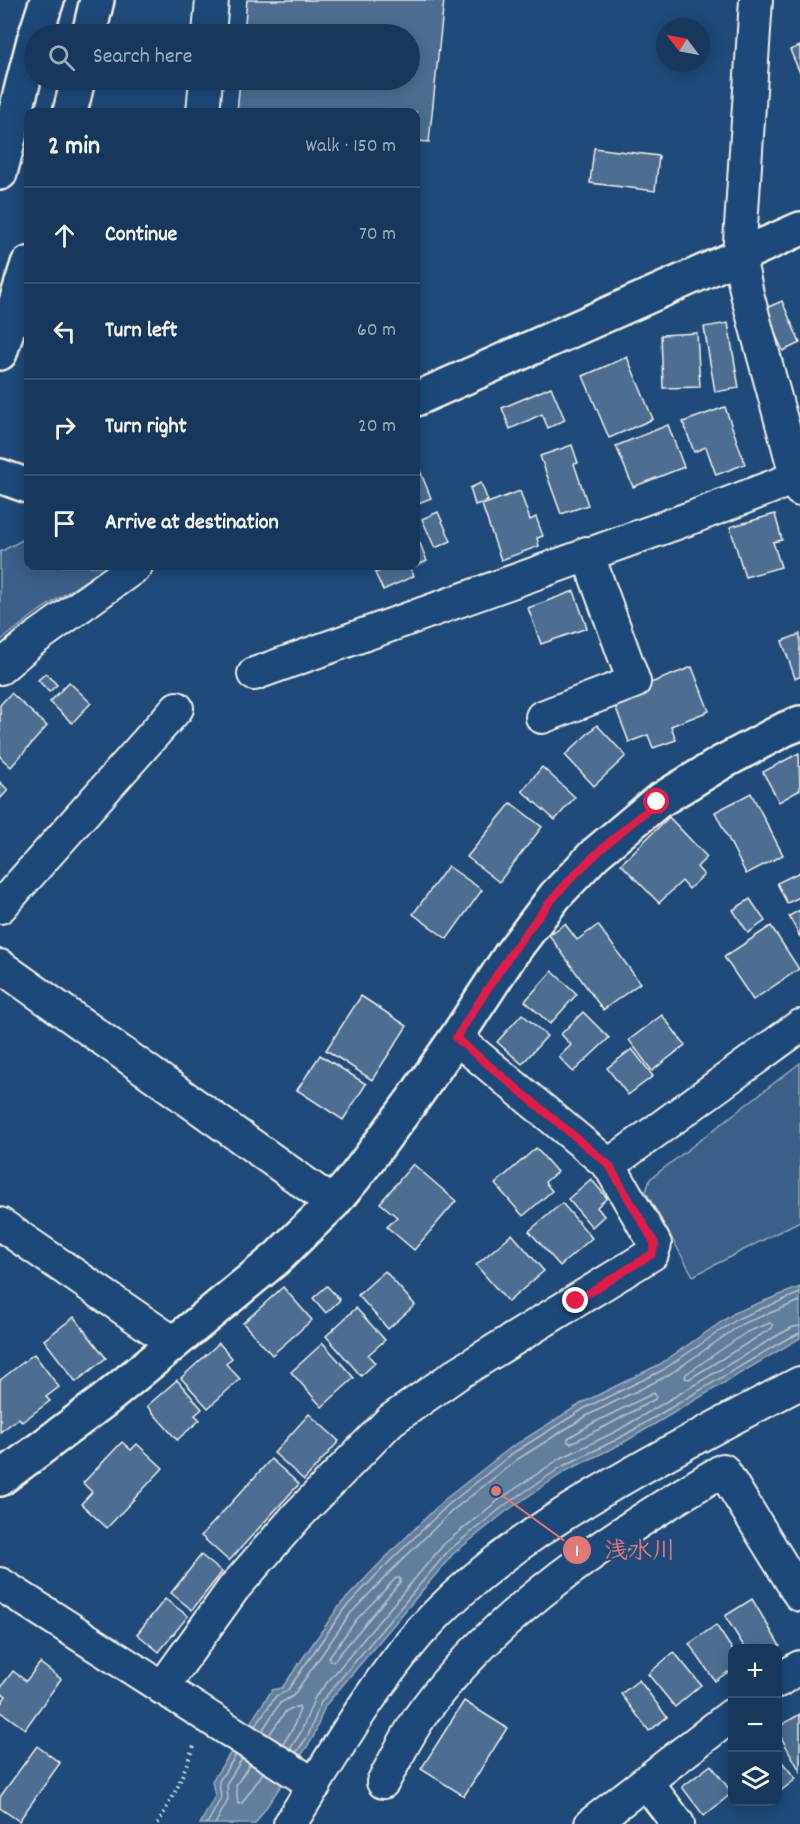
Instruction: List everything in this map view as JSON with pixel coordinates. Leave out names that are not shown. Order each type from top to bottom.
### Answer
[{"type":"main road","points":[[39,24],[47,0]]},
{"type":"main road","points":[[91,24],[97,0]]},
{"type":"main road","points":[[0,173],[24,79]]},
{"type":"main road","points":[[71,108],[76,90]]},
{"type":"main road","points":[[420,397],[800,229]]},
{"type":"main road","points":[[0,353],[24,277]]},
{"type":"main road","points":[[0,476],[24,485]]},
{"type":"main road","points":[[0,1479],[105,1400],[277,1258],[333,1203],[355,1177],[456,1038],[511,954],[555,896],[595,854],[657,802],[721,763],[800,723]]},
{"type":"street","points":[[210,24],[212,0]]},
{"type":"street","points":[[254,674],[587,553],[798,481],[747,294],[739,256],[756,0]]},
{"type":"street","points":[[203,108],[205,90]]},
{"type":"street","points":[[542,717],[634,682],[587,553]]},
{"type":"street","points":[[0,668],[33,640],[130,570]]},
{"type":"street","points":[[0,907],[177,708]]},
{"type":"street","points":[[0,966],[333,1203]]},
{"type":"street","points":[[609,1165],[800,1026]]},
{"type":"street","points":[[162,1688],[233,1589],[297,1516],[391,1420],[460,1372],[652,1254],[655,1244],[609,1165],[456,1038]]},
{"type":"street","points":[[0,1224],[174,1343]]},
{"type":"street","points":[[290,1824],[308,1781],[360,1711],[419,1633],[475,1578],[544,1526],[654,1459],[800,1383]]},
{"type":"street","points":[[383,1782],[423,1712],[473,1654],[521,1609],[561,1577],[658,1508],[723,1470],[800,1595]]},
{"type":"street","points":[[0,1584],[308,1781]]},
{"type":"street","points":[[782,1678],[800,1666]]},
{"type":"street","points":[[591,1824],[728,1718]]},
{"type":"street","points":[[646,1782],[678,1824]]},
{"type":"path","points":[[158,1824],[212,1721]]},
{"type":"shaded area","points":[[24,539],[24,570],[102,570],[39,611],[0,641],[0,552]]},
{"type":"shaded area","points":[[800,1063],[800,1221],[693,1276],[646,1192],[650,1179]]},
{"type":"water","points":[[800,1287],[800,1338],[621,1444],[566,1471],[508,1510],[453,1554],[325,1706],[313,1738],[255,1824],[200,1824],[215,1796],[212,1781],[272,1690],[282,1688],[340,1605],[444,1500],[510,1448],[582,1403],[660,1364],[736,1312]]},
{"type":"building","points":[[247,0],[444,0],[429,142],[420,141],[420,108],[237,108],[239,90],[420,90],[420,24],[245,24]]},
{"type":"building","points":[[800,46],[800,73],[790,50]]},
{"type":"building","points":[[594,148],[659,156],[655,191],[590,183]]},
{"type":"building","points":[[782,301],[800,343],[783,351],[764,309]]},
{"type":"building","points":[[728,323],[739,388],[715,392],[704,327]]},
{"type":"building","points":[[697,333],[700,387],[663,388],[661,335]]},
{"type":"building","points":[[627,357],[653,419],[609,438],[583,376]]},
{"type":"building","points":[[551,387],[565,420],[548,428],[542,414],[510,429],[502,408]]},
{"type":"building","points":[[725,407],[745,464],[716,475],[706,447],[694,452],[683,422]]},
{"type":"building","points":[[668,425],[684,467],[633,487],[616,446]]},
{"type":"building","points":[[572,445],[578,463],[574,464],[588,505],[561,514],[540,456]]},
{"type":"building","points":[[420,471],[431,498],[420,502]]},
{"type":"building","points":[[481,483],[488,501],[475,505],[470,488]]},
{"type":"building","points":[[520,491],[530,520],[536,517],[543,536],[537,538],[539,546],[501,560],[482,505]]},
{"type":"building","points":[[438,512],[451,541],[435,548],[422,519]]},
{"type":"building","points":[[775,514],[782,540],[773,542],[781,567],[745,577],[730,527]]},
{"type":"building","points":[[420,543],[427,561],[420,564]]},
{"type":"building","points":[[411,570],[414,576],[383,590],[375,573]]},
{"type":"building","points":[[574,591],[587,628],[541,644],[528,608]]},
{"type":"building","points":[[800,634],[800,677],[795,678],[782,641]]},
{"type":"building","points":[[692,667],[709,711],[671,726],[676,740],[653,748],[648,735],[629,742],[612,698]]},
{"type":"building","points":[[46,673],[57,685],[49,692],[38,680]]},
{"type":"building","points":[[69,682],[91,703],[72,723],[50,702]]},
{"type":"building","points":[[11,693],[47,726],[11,767],[0,757],[0,705]]},
{"type":"building","points":[[597,725],[626,756],[594,786],[565,755]]},
{"type":"building","points":[[799,753],[800,790],[779,802],[763,772]]},
{"type":"building","points":[[542,767],[575,797],[555,820],[522,791]]},
{"type":"building","points":[[0,782],[8,790],[0,799]]},
{"type":"building","points":[[751,793],[783,855],[746,874],[715,812]]},
{"type":"building","points":[[511,803],[542,827],[499,882],[467,857]]},
{"type":"building","points":[[669,817],[707,857],[697,867],[704,875],[689,889],[682,881],[659,903],[621,864]]},
{"type":"building","points":[[448,866],[482,890],[447,939],[413,914]]},
{"type":"building","points":[[800,872],[800,897],[787,903],[777,883]]},
{"type":"building","points":[[750,899],[765,921],[748,933],[733,910]]},
{"type":"building","points":[[800,910],[800,937],[789,916]]},
{"type":"building","points":[[565,924],[577,940],[598,925],[640,983],[603,1010],[549,935]]},
{"type":"building","points":[[771,926],[799,969],[753,1000],[724,957]]},
{"type":"building","points":[[552,971],[577,994],[550,1024],[525,1001]]},
{"type":"building","points":[[361,996],[407,1026],[372,1080],[326,1050]]},
{"type":"building","points":[[583,1012],[609,1038],[573,1072],[559,1057],[571,1045],[561,1034]]},
{"type":"building","points":[[522,1014],[547,1036],[522,1064],[497,1042]]},
{"type":"building","points":[[662,1015],[685,1045],[652,1071],[629,1040]]},
{"type":"building","points":[[632,1049],[653,1076],[628,1095],[607,1068]]},
{"type":"building","points":[[320,1055],[366,1084],[343,1120],[297,1090]]},
{"type":"building","points":[[536,1148],[557,1172],[545,1182],[552,1191],[523,1216],[495,1184]]},
{"type":"building","points":[[413,1164],[456,1201],[414,1250],[387,1227],[397,1217],[380,1203]]},
{"type":"building","points":[[591,1179],[607,1198],[597,1207],[604,1216],[592,1227],[568,1199]]},
{"type":"building","points":[[562,1203],[592,1238],[560,1266],[529,1231]]},
{"type":"building","points":[[512,1234],[544,1271],[508,1302],[476,1265]]},
{"type":"building","points":[[385,1271],[415,1305],[388,1329],[358,1295]]},
{"type":"building","points":[[327,1286],[340,1300],[326,1313],[313,1298]]},
{"type":"building","points":[[283,1287],[312,1320],[272,1355],[243,1323]]},
{"type":"building","points":[[356,1308],[385,1340],[368,1355],[375,1363],[361,1376],[326,1336]]},
{"type":"building","points":[[74,1317],[106,1358],[76,1382],[44,1340]]},
{"type":"building","points":[[219,1343],[232,1358],[226,1364],[240,1379],[208,1408],[181,1378]]},
{"type":"building","points":[[323,1343],[354,1378],[322,1407],[291,1372]]},
{"type":"building","points":[[34,1354],[59,1387],[46,1397],[50,1401],[22,1422],[19,1418],[0,1432],[0,1380]]},
{"type":"building","points":[[177,1380],[202,1409],[195,1415],[200,1420],[177,1440],[147,1406]]},
{"type":"building","points":[[309,1414],[339,1441],[304,1480],[274,1453]]},
{"type":"building","points":[[122,1442],[131,1450],[137,1444],[163,1468],[107,1528],[81,1504],[92,1492],[83,1483]]},
{"type":"building","points":[[271,1459],[299,1484],[229,1561],[201,1536]]},
{"type":"building","points":[[201,1555],[222,1572],[192,1610],[171,1593]]},
{"type":"building","points":[[165,1599],[188,1616],[159,1652],[137,1634]]},
{"type":"building","points":[[752,1599],[779,1644],[742,1644],[725,1616]]},
{"type":"building","points":[[716,1625],[729,1644],[728,1672],[715,1681],[689,1644]]},
{"type":"building","points":[[674,1652],[701,1685],[675,1707],[648,1674]]},
{"type":"building","points":[[40,1663],[61,1679],[25,1729],[0,1711],[0,1705],[6,1696],[0,1692],[0,1688],[13,1671],[26,1681]]},
{"type":"building","points":[[639,1680],[667,1717],[649,1731],[621,1694]]},
{"type":"building","points":[[464,1701],[507,1728],[464,1796],[421,1769]]},
{"type":"building","points":[[800,1714],[800,1771],[782,1739],[782,1725]]},
{"type":"building","points":[[37,1746],[60,1763],[19,1821],[0,1808],[0,1797]]},
{"type":"building","points":[[782,1762],[796,1779],[782,1790]]},
{"type":"building","points":[[711,1765],[728,1788],[728,1796],[704,1816],[682,1787]]},
{"type":"place","name":"浅水川","points":[[496,1491]]},
{"type":"route","points":[[576,1301],[652,1254],[655,1244],[609,1165],[456,1038],[511,954],[555,896],[595,854],[657,802]]}]
